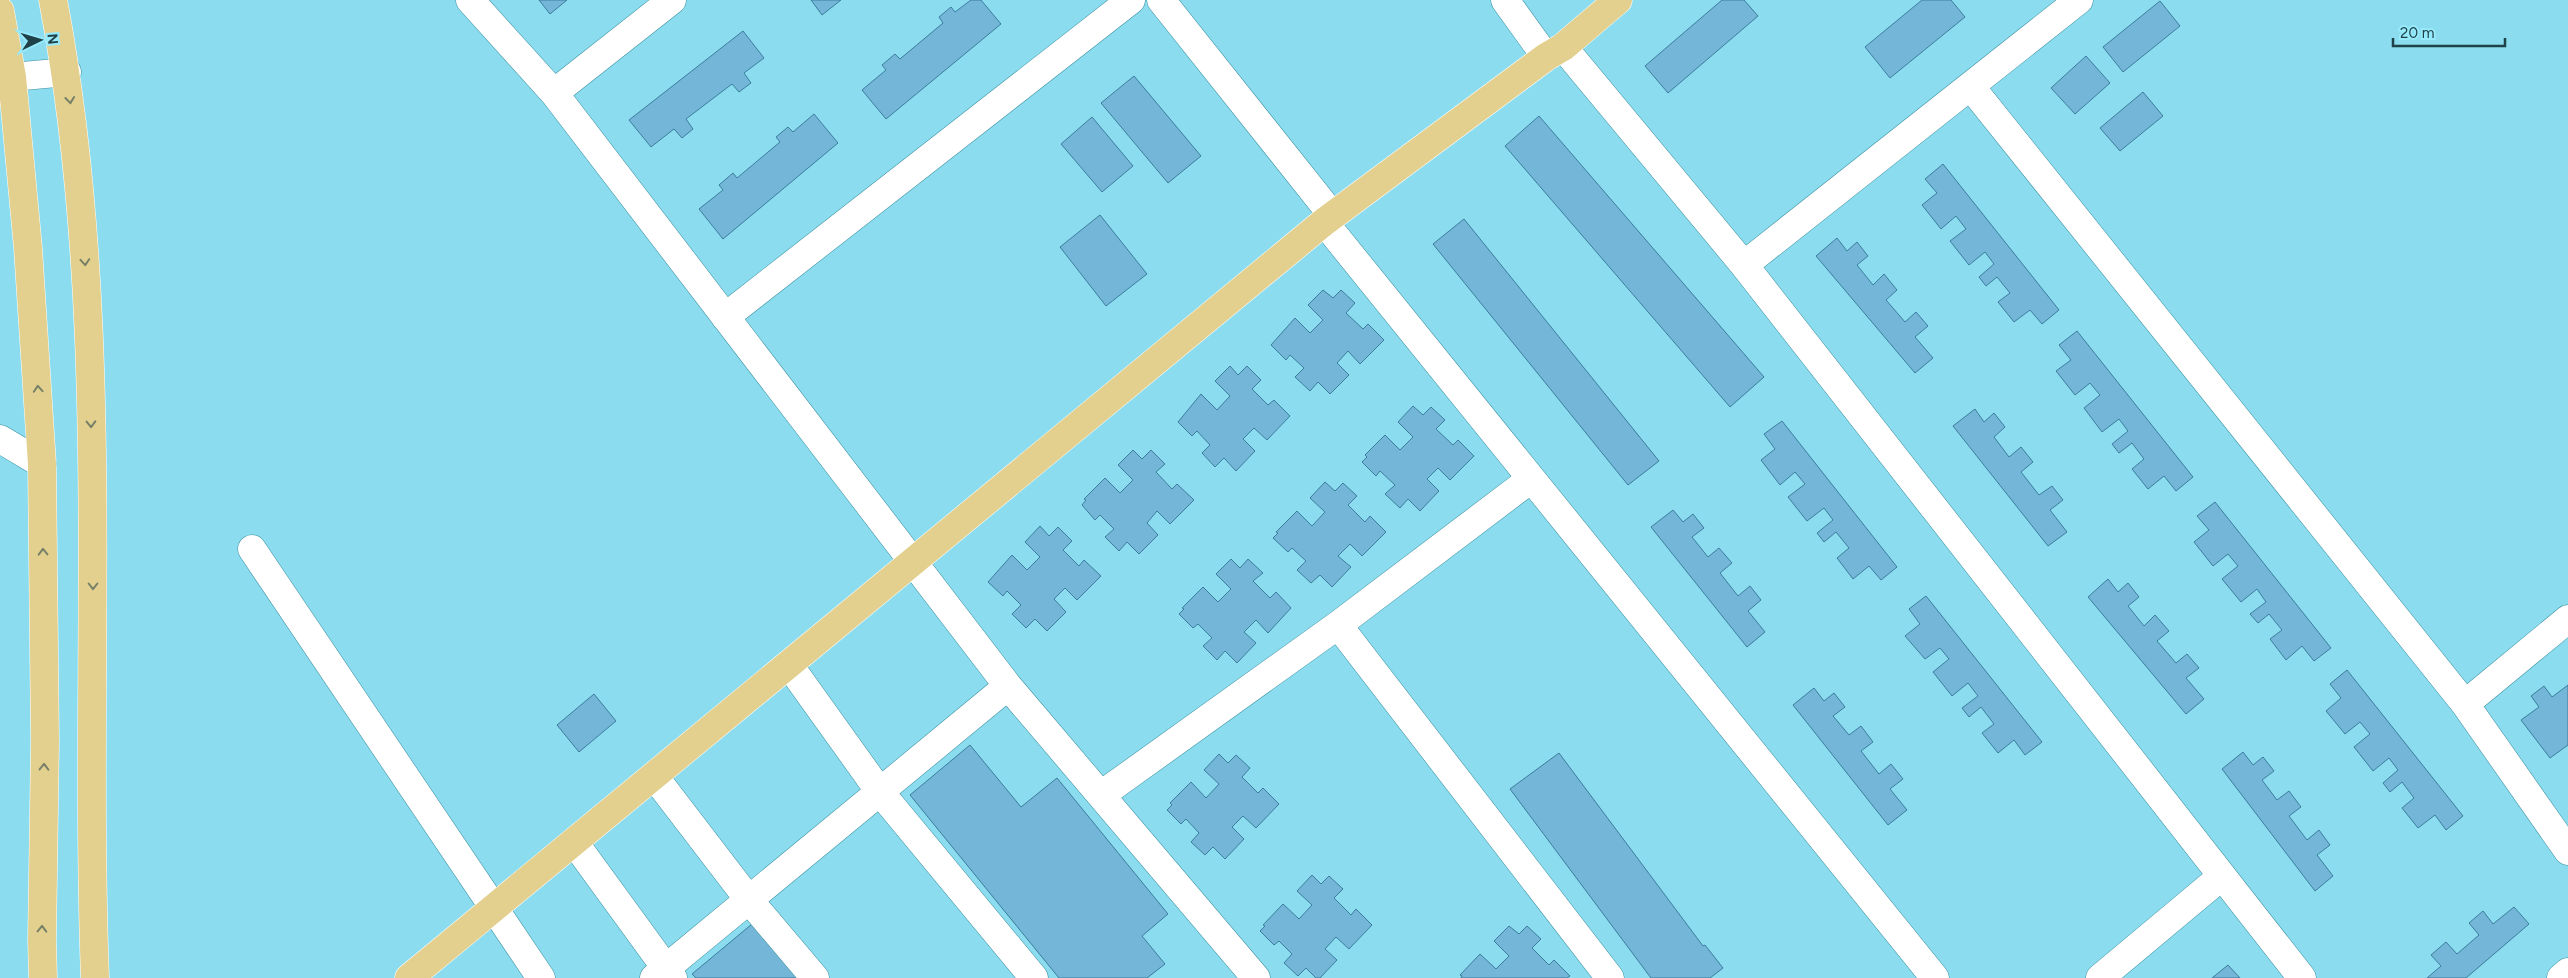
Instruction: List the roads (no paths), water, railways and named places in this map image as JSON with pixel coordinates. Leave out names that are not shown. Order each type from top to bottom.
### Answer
[{"type":"main road","points":[[53,0],[67,72],[78,176],[89,320],[96,978]]},
{"type":"main road","points":[[409,978],[1329,219],[1555,52],[1618,0]]},
{"type":"main road","points":[[0,11],[28,248],[42,464],[45,742],[43,978]]},
{"type":"street","points":[[470,0],[554,94],[1008,686],[1256,978]]},
{"type":"street","points":[[554,94],[672,0]]},
{"type":"street","points":[[725,317],[1131,0]]},
{"type":"street","points":[[1161,0],[1531,479],[1935,978]]},
{"type":"street","points":[[1505,0],[1555,52],[1744,265],[2302,978]]},
{"type":"street","points":[[1744,265],[2079,0]]},
{"type":"street","points":[[6,72],[67,72]]},
{"type":"street","points":[[1971,87],[2466,704],[2568,851]]},
{"type":"street","points":[[0,438],[42,464]]},
{"type":"street","points":[[1101,795],[1338,625],[1531,479]]},
{"type":"street","points":[[252,549],[540,978]]},
{"type":"street","points":[[2466,704],[2568,619]]},
{"type":"street","points":[[1338,625],[1608,977]]},
{"type":"street","points":[[789,665],[880,792],[1034,978]]},
{"type":"street","points":[[574,842],[664,975],[749,900],[1008,686]]},
{"type":"street","points":[[654,776],[749,900],[815,978]]},
{"type":"street","points":[[2100,978],[2222,876]]},
{"type":"street","points":[[2561,978],[2568,972]]}]
